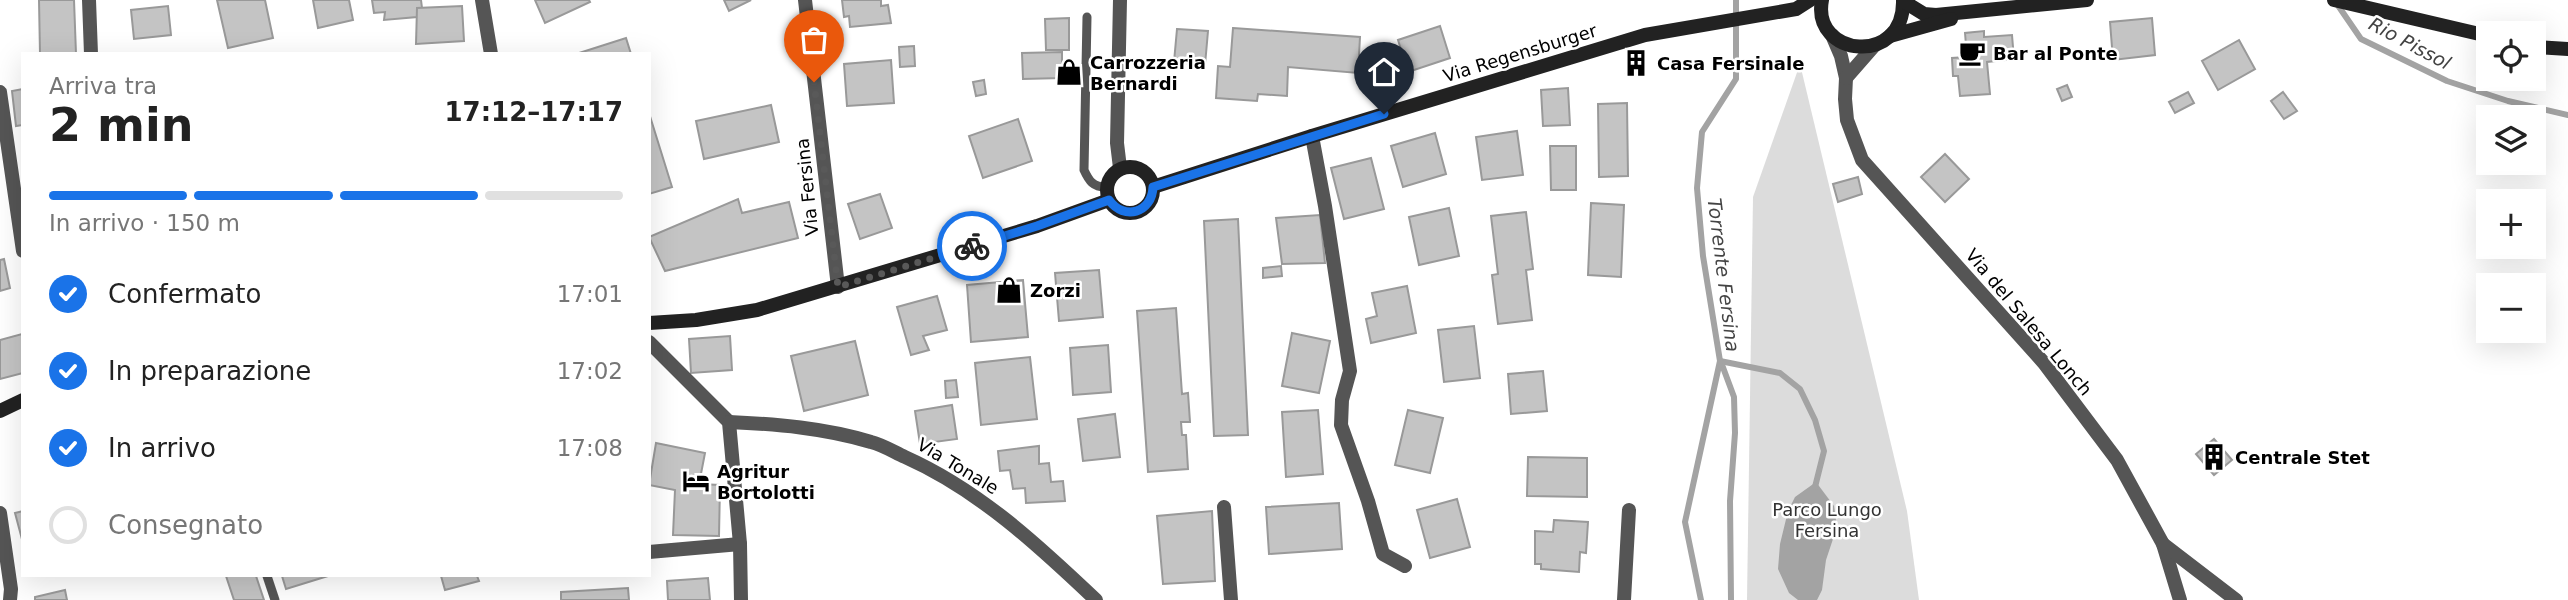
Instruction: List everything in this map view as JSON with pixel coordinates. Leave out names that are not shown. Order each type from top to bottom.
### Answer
[{"type":"main road","points":[[1810,0],[1796,9],[1851,46],[1874,46],[1890,36],[1972,12]]},
{"type":"main road","points":[[1822,0],[1820,7],[1828,30]]},
{"type":"main road","points":[[1890,36],[1898,26],[1903,1],[1924,14],[1972,12],[2087,0]]},
{"type":"main road","points":[[2341,1],[2476,33]]},
{"type":"main road","name":"Via Regensburger","points":[[1153,187],[1312,136],[1658,32],[1796,9]]},
{"type":"main road","points":[[2546,48],[2568,49]]},
{"type":"main road","points":[[1121,168],[1140,169],[1151,180],[1153,187],[1150,202],[1139,211],[1125,212],[1113,206],[1108,194],[1111,176],[1121,168]]},
{"type":"main road","points":[[651,323],[696,320],[757,310],[1037,226],[1108,194]]},
{"type":"main road","points":[[0,411],[21,401]]},
{"type":"street","points":[[89,0],[91,52]]},
{"type":"street","points":[[482,0],[491,52]]},
{"type":"street","name":"Via Fersina","points":[[805,0],[838,287]]},
{"type":"street","points":[[1120,0],[1117,143],[1121,168]]},
{"type":"street","name":"Via del Salesa Lonch","points":[[1828,30],[1841,55],[1846,78],[1844,99],[1847,120],[1862,160],[2045,363],[2117,460],[2163,544],[2180,600]]},
{"type":"street","points":[[1846,78],[1874,46]]},
{"type":"street","points":[[0,92],[21,236]]},
{"type":"street","points":[[1312,136],[1350,371],[1342,400],[1341,425],[1368,501],[1383,554],[1405,566]]},
{"type":"street","points":[[651,344],[729,422],[740,544],[741,600]]},
{"type":"street","name":"Via Tonale","points":[[729,422],[804,428],[872,442],[933,469],[986,503],[1025,534],[1096,600]]},
{"type":"street","points":[[1224,507],[1231,600]]},
{"type":"street","points":[[1624,600],[1629,510]]},
{"type":"street","points":[[0,513],[11,589],[10,600]]},
{"type":"street","points":[[651,552],[740,544]]},
{"type":"street","points":[[2163,544],[2236,600]]},
{"type":"lane","points":[[1087,17],[1084,170],[1089,181],[1108,194]]},
{"type":"lane","points":[[267,577],[275,600]]},
{"type":"green space","name":"Parco Lungo Fersina","points":[[1800,64],[1907,511],[1919,600],[1747,600],[1753,197]]},
{"type":"shaded area","points":[[1816,482],[1834,506],[1837,527],[1826,560],[1822,590],[1817,600],[1798,600],[1789,593],[1778,569],[1780,544],[1788,511],[1795,497]]},
{"type":"building","points":[[39,0],[74,0],[76,52],[40,52]]},
{"type":"building","points":[[217,0],[265,0],[273,38],[228,48]]},
{"type":"building","points":[[313,0],[349,0],[353,20],[318,28]]},
{"type":"building","points":[[372,0],[421,0],[422,8],[417,8],[417,17],[384,20],[385,12],[374,13]]},
{"type":"building","points":[[535,0],[589,0],[590,2],[545,23]]},
{"type":"building","points":[[724,0],[751,0],[729,11]]},
{"type":"building","points":[[842,0],[881,0],[881,6],[888,5],[891,23],[850,27],[849,16],[844,17]]},
{"type":"building","points":[[168,6],[171,35],[134,39],[131,10]]},
{"type":"building","points":[[462,6],[464,41],[416,44],[417,8]]},
{"type":"building","points":[[1069,18],[1069,50],[1046,50],[1045,19]]},
{"type":"building","points":[[2152,18],[2155,55],[2113,60],[2110,22]]},
{"type":"building","points":[[1440,26],[1450,58],[1408,72],[1398,40]]},
{"type":"building","points":[[1233,28],[1360,37],[1358,73],[1288,67],[1287,96],[1258,94],[1257,101],[1216,98],[1218,66],[1230,67]]},
{"type":"building","points":[[1177,29],[1208,31],[1205,65],[1174,62]]},
{"type":"building","points":[[1984,31],[1984,37],[2012,35],[2014,59],[1987,62],[1990,94],[1960,96],[1958,76],[1953,76],[1952,58],[1967,57],[1965,33]]},
{"type":"building","points":[[626,38],[630,52],[582,52]]},
{"type":"building","points":[[2239,40],[2255,69],[2218,90],[2202,61]]},
{"type":"building","points":[[914,46],[915,66],[900,67],[899,47]]},
{"type":"building","name":"Casa Fersinale","points":[[1646,51],[1645,72],[1626,73],[1627,53]]},
{"type":"building","points":[[1062,52],[1062,78],[1023,79],[1022,53]]},
{"type":"building","points":[[891,60],[894,103],[847,106],[844,64]]},
{"type":"building","points":[[984,80],[986,94],[976,96],[973,82]]},
{"type":"building","points":[[2067,85],[2072,97],[2062,101],[2057,89]]},
{"type":"building","points":[[1568,88],[1570,125],[1543,126],[1541,90]]},
{"type":"building","points":[[21,89],[21,125],[16,126],[12,91]]},
{"type":"building","points":[[2188,92],[2194,103],[2175,113],[2169,102]]},
{"type":"building","points":[[2283,92],[2297,111],[2284,119],[2271,101]]},
{"type":"building","points":[[1627,103],[1628,176],[1599,177],[1598,104]]},
{"type":"building","points":[[771,105],[779,142],[704,159],[696,121]]},
{"type":"building","points":[[651,119],[672,187],[651,193]]},
{"type":"building","points":[[1018,119],[1032,161],[983,178],[969,136]]},
{"type":"building","points":[[1517,131],[1523,175],[1482,180],[1476,137]]},
{"type":"building","points":[[1435,133],[1446,174],[1403,187],[1391,146]]},
{"type":"building","points":[[1550,146],[1576,146],[1576,190],[1551,190]]},
{"type":"building","points":[[1945,154],[1969,179],[1945,202],[1921,177]]},
{"type":"building","points":[[1371,158],[1384,209],[1344,219],[1331,168]]},
{"type":"building","points":[[1858,177],[1862,194],[1838,202],[1833,184]]},
{"type":"building","points":[[880,194],[892,228],[860,239],[848,204]]},
{"type":"building","points":[[738,199],[742,213],[789,202],[798,238],[665,271],[651,236]]},
{"type":"building","points":[[1591,203],[1624,205],[1621,277],[1588,275]]},
{"type":"building","points":[[1449,208],[1459,256],[1419,265],[1409,217]]},
{"type":"building","points":[[1526,212],[1533,269],[1526,270],[1532,320],[1498,324],[1492,275],[1498,274],[1491,216]]},
{"type":"building","points":[[1320,215],[1325,263],[1282,264],[1276,218]]},
{"type":"building","points":[[1238,219],[1248,435],[1214,436],[1204,221]]},
{"type":"building","points":[[4,259],[10,288],[0,291],[0,260]]},
{"type":"building","points":[[1281,266],[1282,276],[1263,278],[1263,268]]},
{"type":"building","points":[[1099,270],[1103,317],[1059,321],[1055,273]]},
{"type":"building","points":[[1023,280],[1028,337],[971,342],[967,285]]},
{"type":"building","points":[[1407,286],[1416,333],[1371,343],[1366,319],[1377,316],[1372,293]]},
{"type":"building","points":[[937,296],[947,330],[923,336],[929,350],[911,355],[897,307]]},
{"type":"building","points":[[1176,308],[1182,394],[1188,393],[1190,422],[1181,422],[1182,435],[1186,435],[1188,469],[1148,472],[1137,311]]},
{"type":"building","points":[[1474,326],[1480,378],[1444,382],[1438,330]]},
{"type":"building","points":[[1292,333],[1330,341],[1319,393],[1282,386]]},
{"type":"building","points":[[21,334],[21,374],[0,379],[0,340]]},
{"type":"building","points":[[730,336],[732,370],[691,373],[689,339]]},
{"type":"building","points":[[855,341],[868,395],[804,411],[791,356]]},
{"type":"building","points":[[1108,345],[1111,392],[1073,395],[1070,348]]},
{"type":"building","points":[[1030,357],[1037,419],[981,425],[975,363]]},
{"type":"building","points":[[1543,371],[1547,411],[1511,414],[1508,374]]},
{"type":"building","points":[[956,380],[958,397],[946,398],[945,381]]},
{"type":"building","points":[[952,405],[957,439],[920,444],[915,411]]},
{"type":"building","points":[[1318,410],[1323,474],[1286,477],[1282,412]]},
{"type":"building","points":[[1408,410],[1443,418],[1430,473],[1395,465]]},
{"type":"building","points":[[1115,414],[1120,457],[1083,461],[1078,419]]},
{"type":"building","name":"Centrale Stet","points":[[2214,439],[2232,460],[2214,475],[2196,454]]},
{"type":"building","points":[[656,443],[705,453],[699,484],[720,485],[719,536],[673,535],[675,490],[651,485]]},
{"type":"building","points":[[1039,446],[1039,464],[1049,463],[1051,482],[1063,481],[1065,501],[1026,503],[1025,488],[1013,489],[1010,470],[1000,471],[998,451]]},
{"type":"building","points":[[1528,457],[1587,458],[1587,497],[1527,496]]},
{"type":"building","points":[[1457,499],[1470,547],[1430,558],[1417,510]]},
{"type":"building","points":[[1339,503],[1342,549],[1269,554],[1266,507]]},
{"type":"building","points":[[1212,511],[1215,581],[1163,584],[1157,516]]},
{"type":"building","points":[[21,512],[21,536],[15,513]]},
{"type":"building","points":[[1554,520],[1588,522],[1586,553],[1580,552],[1579,572],[1541,569],[1541,564],[1535,564],[1535,531],[1553,532]]},
{"type":"building","points":[[226,577],[256,577],[264,600],[234,600]]},
{"type":"building","points":[[282,577],[325,577],[286,589]]},
{"type":"building","points":[[441,577],[477,577],[479,581],[445,590]]},
{"type":"building","points":[[708,578],[710,600],[668,600],[667,581]]},
{"type":"building","points":[[628,588],[629,600],[561,600],[561,592]]},
{"type":"building","points":[[65,590],[67,600],[35,600],[35,597]]},
{"type":"waterway","name":"Torrente Fersina","points":[[1701,600],[1685,522],[1720,361],[1703,256],[1697,188],[1702,132],[1736,79],[1736,0]]},
{"type":"waterway","name":"Rio Pissol","points":[[2337,4],[2361,39],[2447,81],[2508,101],[2568,115]]},
{"type":"waterway","points":[[1720,361],[1780,373],[1800,389],[1815,420],[1824,451],[1815,487]]},
{"type":"waterway","points":[[1721,362],[1734,397],[1735,433],[1730,501],[1731,600]]},
{"type":"way so far","points":[[814,82],[838,287],[972,246]]},
{"type":"place","name":"Bar al Ponte","points":[[1972,53]]},
{"type":"place","name":"Casa Fersinale","points":[[1636,63]]},
{"type":"place","name":"Carrozzeria Bernardi","points":[[1069,72]]},
{"type":"place","name":"Zorzi","points":[[1009,290]]},
{"type":"place","name":"Centrale Stet","points":[[2214,457]]},
{"type":"place","name":"Agritur Bortolotti","points":[[696,481]]},
{"type":"route","points":[[972,246],[1109,200],[1118,210],[1132,213],[1139,211],[1150,202],[1153,187],[1384,114]]}]
